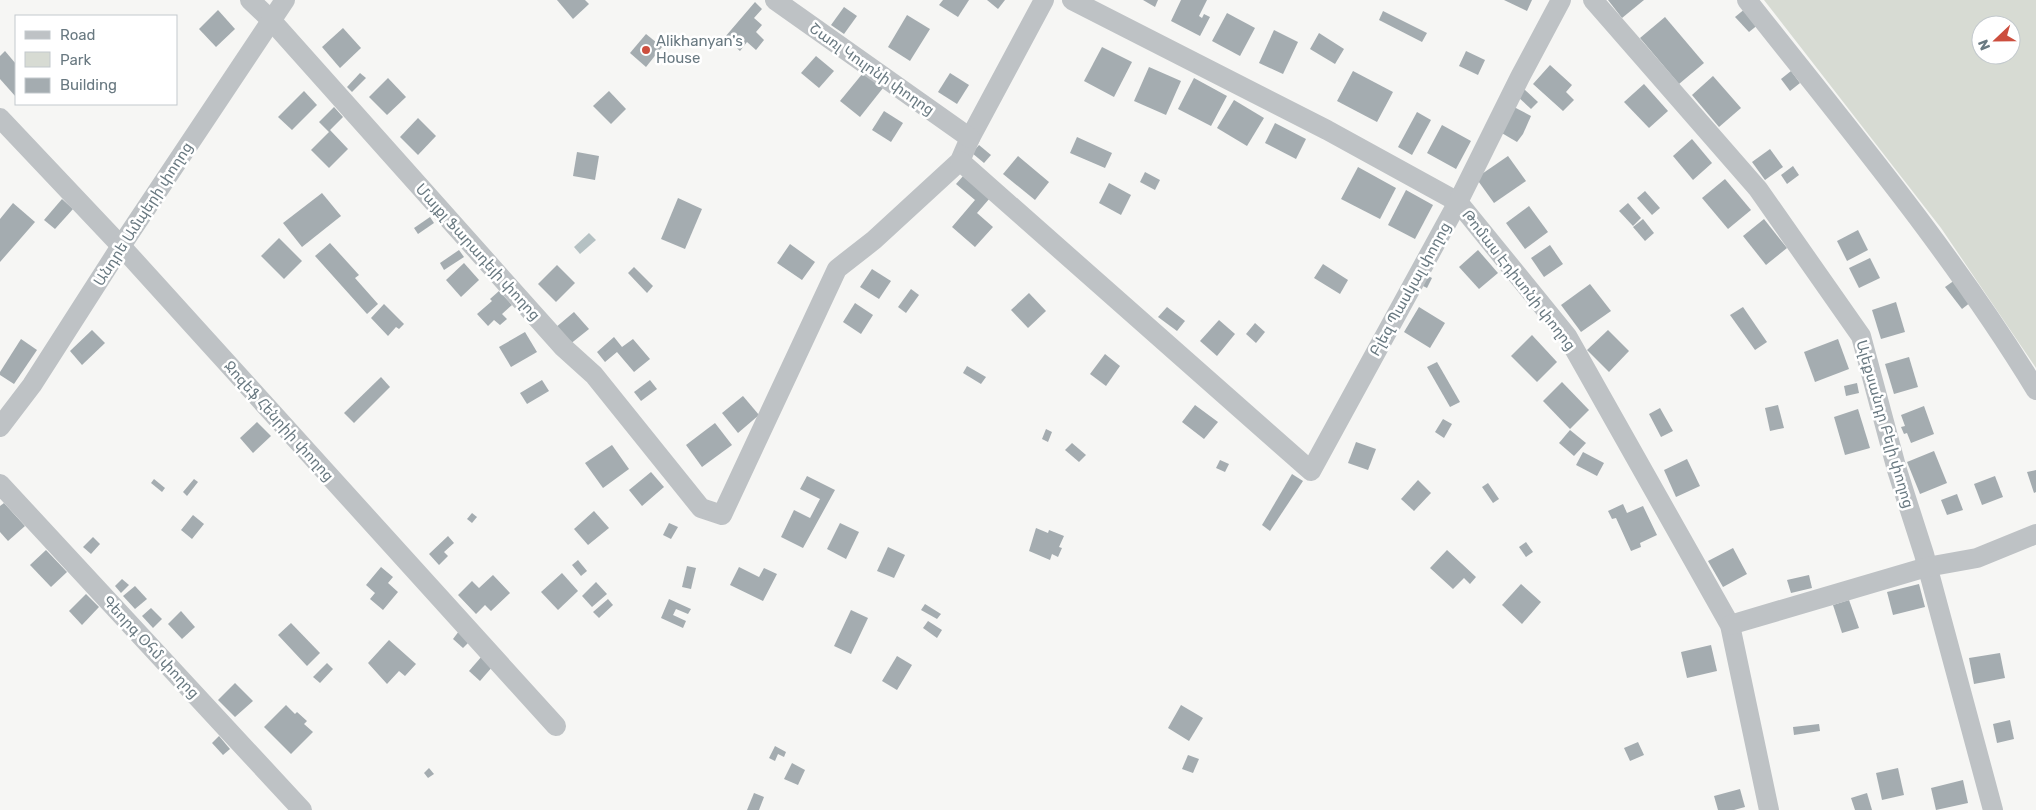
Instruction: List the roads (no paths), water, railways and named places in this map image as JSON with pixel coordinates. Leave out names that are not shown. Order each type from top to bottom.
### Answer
[{"type":"street","name":"Մայքլ Ֆարադեյի փողոց","points":[[250,0],[271,20],[563,347],[594,375],[701,508],[722,515],[837,269],[874,240],[960,161]]},
{"type":"street","name":"Անդրե Ամպերի փողոց","points":[[0,427],[32,385],[121,246],[285,0]]},
{"type":"street","name":"Շառլ Կուլոնի փողոց","points":[[775,0],[970,138]]},
{"type":"street","points":[[960,161],[970,138],[1044,0]]},
{"type":"street","name":"Թոմաս Էդիսոնի փողոց","points":[[1072,0],[1327,130],[1458,202],[1567,336],[1730,626],[1769,810]]},
{"type":"street","name":"Բլեզ Պասկալ փողոց","points":[[960,161],[1311,470],[1458,202],[1520,77],[1561,0]]},
{"type":"street","name":"Ալեքսանդր Բելի փողոց","points":[[1593,0],[1758,189],[1861,336],[1897,470],[1927,567],[1993,810]]},
{"type":"street","points":[[1747,0],[1924,226],[2013,352],[2036,390]]},
{"type":"street","name":"Ջոզեֆ Հենրիի փողոց","points":[[0,118],[121,246],[556,726]]},
{"type":"street","name":"Գեորգ Օհմ փողոց","points":[[0,484],[302,810]]},
{"type":"street","points":[[1730,626],[1927,567],[1977,558],[2036,534]]},
{"type":"place","name":"Alikhanyan's House","points":[[646,50]]}]
